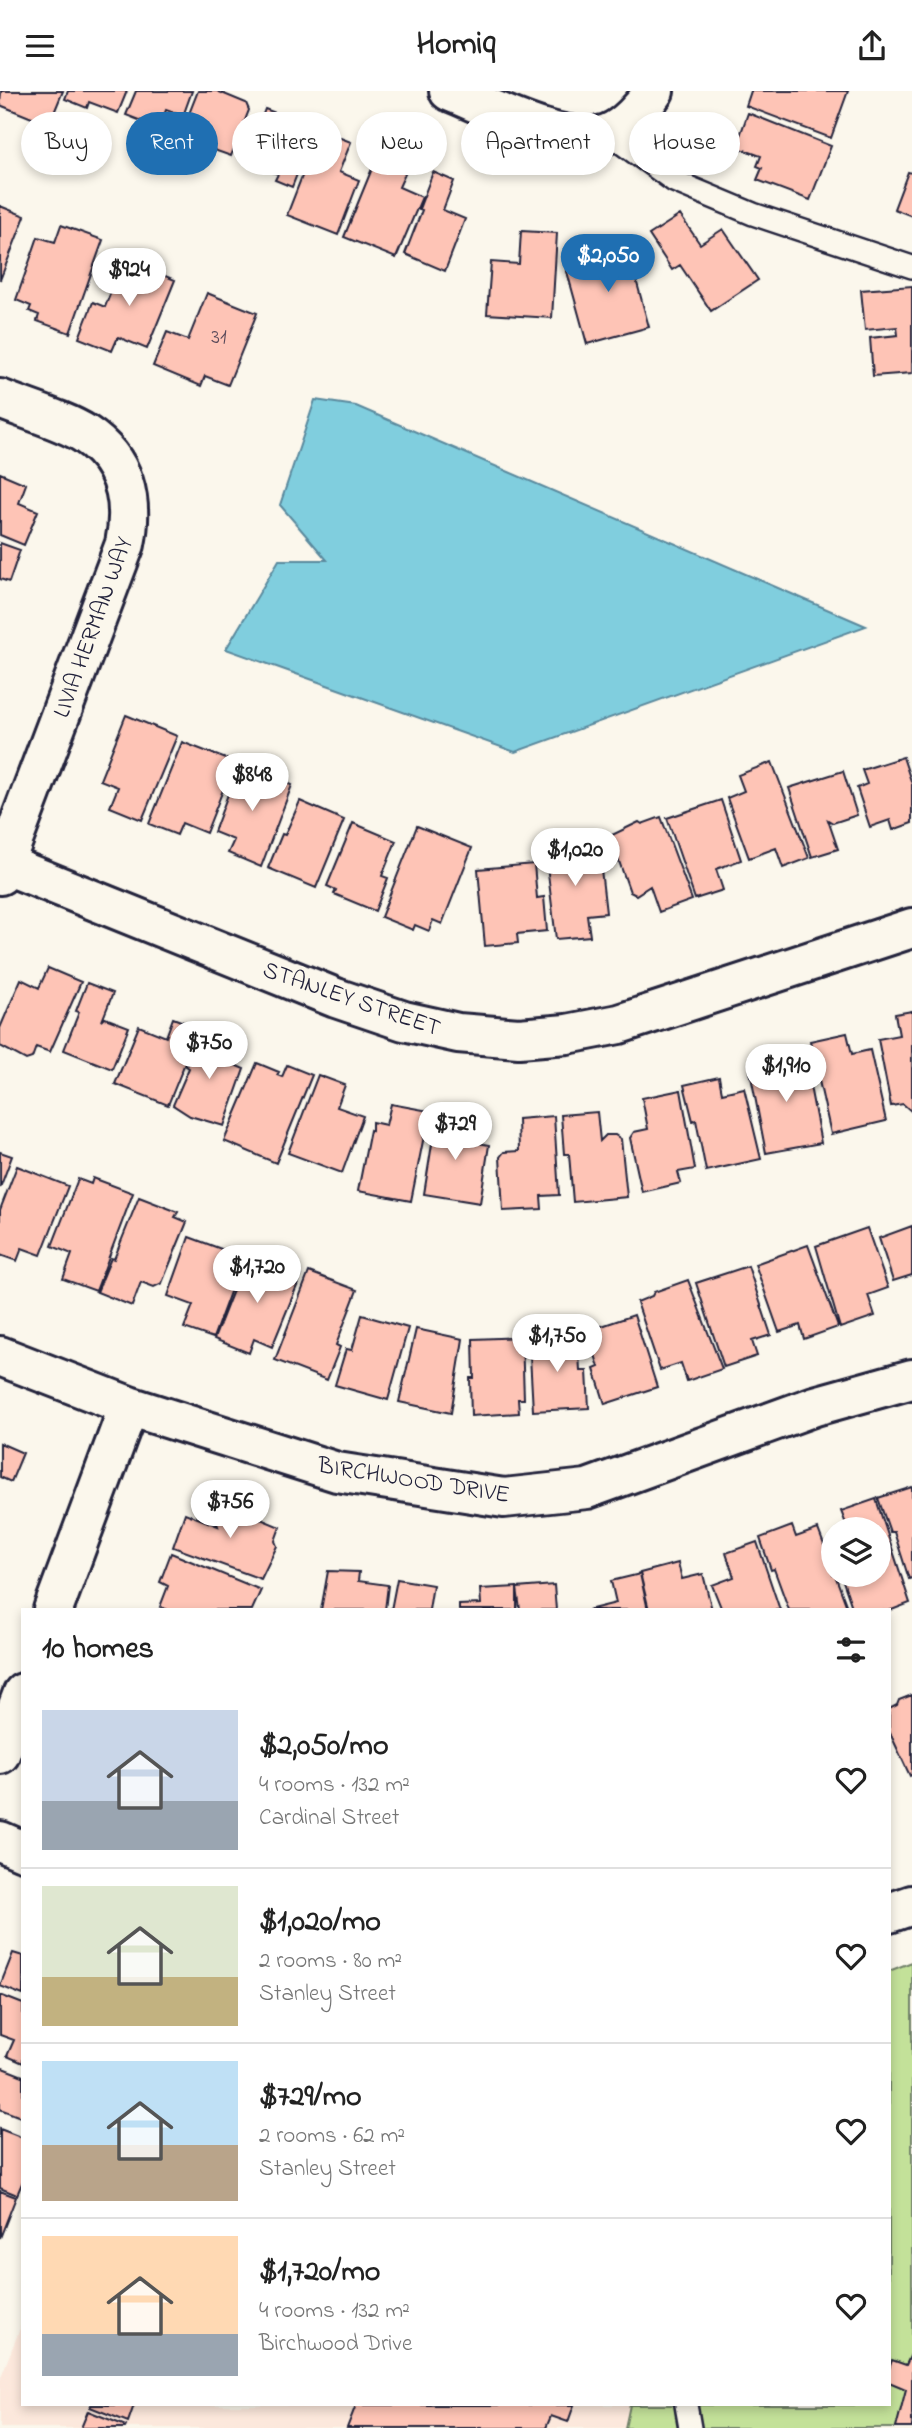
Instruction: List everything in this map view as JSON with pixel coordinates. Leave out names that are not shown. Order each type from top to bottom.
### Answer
[{"type":"street","points":[[449,91],[502,112]]},
{"type":"street","points":[[615,129],[630,118],[654,91]]},
{"type":"street","name":"LIVIA HERMAN WAY","points":[[0,399],[84,433],[106,451],[121,476],[130,502],[125,544],[2,869]]},
{"type":"street","name":"STANLEY STREET","points":[[2,869],[336,998],[404,1021],[458,1033],[519,1038],[567,1034],[619,1024],[912,928]]},
{"type":"street","name":"BIRCHWOOD DRIVE","points":[[0,1356],[129,1406],[337,1472],[504,1498],[587,1489],[815,1406],[912,1379]]},
{"type":"street","points":[[54,1608],[129,1406]]},
{"type":"street","points":[[0,1754],[21,1698]]},
{"type":"street","points":[[0,1841],[21,1850]]},
{"type":"street","points":[[891,1912],[912,1905]]},
{"type":"lane","points":[[615,138],[674,181],[753,214],[912,267]]},
{"type":"lane","points":[[686,2406],[690,2428]]},
{"type":"shaded area","points":[[21,2326],[21,2406],[630,2406],[625,2428],[0,2428],[0,2379]]},
{"type":"green space","points":[[912,1962],[912,2428],[625,2428],[630,2406],[891,2406],[891,1970]]},
{"type":"water","points":[[315,400],[356,406],[866,626],[515,752],[226,649],[279,560],[327,560],[280,505]]},
{"type":"building","points":[[1,91],[63,91],[54,112],[21,114],[0,105]]},
{"type":"building","points":[[68,91],[127,91],[118,113],[89,102],[87,108],[65,99]]},
{"type":"building","points":[[136,91],[192,91],[184,112],[127,112]]},
{"type":"building","points":[[198,91],[217,91],[246,103],[248,112],[232,112],[231,156],[218,151],[218,112],[190,112]]},
{"type":"building","points":[[751,91],[848,91],[831,138],[746,106]]},
{"type":"building","points":[[748,113],[831,146],[810,200],[757,180],[762,168],[757,166],[761,156],[740,148],[740,136]]},
{"type":"building","points":[[342,139],[351,142],[342,164]]},
{"type":"building","points":[[908,172],[912,173],[912,216],[894,209]]},
{"type":"building","points":[[342,173],[359,180],[338,235],[287,215],[303,175]]},
{"type":"building","points":[[278,175],[297,175],[292,187],[275,180]]},
{"type":"building","points":[[369,175],[404,175],[399,187],[422,197],[396,258],[344,237]]},
{"type":"building","points":[[432,175],[440,175],[454,181],[443,210],[465,219],[445,271],[405,254],[422,210],[419,209]]},
{"type":"building","points":[[0,206],[25,216],[0,280]]},
{"type":"building","points":[[680,215],[700,244],[723,229],[758,280],[711,311],[680,265],[672,270],[649,235]]},
{"type":"building","points":[[61,225],[103,240],[70,333],[37,321],[39,315],[29,311],[31,306],[16,300],[38,237],[55,242]]},
{"type":"building","points":[[521,231],[557,233],[552,318],[487,314],[491,262],[519,264]]},
{"type":"building","points":[[625,239],[649,327],[587,344],[566,268],[590,261],[592,266],[599,264],[594,247]]},
{"type":"building","points":[[124,259],[175,280],[147,349],[118,337],[112,351],[79,338],[93,302],[105,307]]},
{"type":"building","points":[[912,286],[912,373],[873,376],[870,338],[898,335],[897,327],[865,330],[861,290]]},
{"type":"building","points":[[207,293],[257,313],[228,385],[205,376],[201,386],[153,366],[167,332],[188,340]]},
{"type":"building","points":[[0,473],[26,484],[19,503],[38,511],[24,545],[0,535]]},
{"type":"building","points":[[0,543],[20,550],[9,582],[0,579]]},
{"type":"building","points":[[126,715],[177,736],[142,820],[110,807],[118,787],[100,780]]},
{"type":"building","points":[[182,742],[234,762],[206,833],[182,823],[177,835],[149,824]]},
{"type":"building","points":[[903,757],[912,784],[912,823],[893,830],[890,820],[870,827],[857,788],[867,784],[862,770]]},
{"type":"building","points":[[240,762],[292,785],[261,867],[228,853],[234,840],[214,832]]},
{"type":"building","points":[[772,762],[809,858],[783,868],[776,848],[749,858],[727,798],[744,791],[738,775]]},
{"type":"building","points":[[843,771],[857,815],[833,823],[828,820],[838,849],[812,857],[789,788]]},
{"type":"building","points":[[721,800],[741,860],[716,869],[723,890],[695,899],[667,818]]},
{"type":"building","points":[[300,801],[344,820],[316,888],[268,868]]},
{"type":"building","points":[[661,817],[692,900],[659,912],[650,886],[636,895],[630,892],[610,836],[639,822],[642,824]]},
{"type":"building","points":[[353,823],[396,841],[382,876],[388,878],[375,911],[334,894],[336,890],[327,886]]},
{"type":"building","points":[[417,826],[472,848],[442,924],[433,920],[429,931],[415,925],[413,930],[381,917]]},
{"type":"building","points":[[598,843],[606,913],[587,915],[590,936],[556,939],[545,849]]},
{"type":"building","points":[[534,864],[537,898],[544,897],[547,931],[517,934],[518,943],[485,946],[478,869]]},
{"type":"building","points":[[48,968],[81,982],[50,1052],[36,1047],[32,1058],[26,1060],[0,1046],[0,1028],[21,979],[39,988]]},
{"type":"building","points":[[87,983],[113,993],[102,1021],[105,1018],[129,1027],[112,1069],[64,1050]]},
{"type":"building","points":[[912,1011],[911,1111],[903,1104],[891,1106],[878,1039],[899,1035],[895,1014]]},
{"type":"building","points":[[173,1018],[199,1028],[168,1105],[115,1084],[139,1026],[166,1037]]},
{"type":"building","points":[[202,1029],[229,1040],[221,1059],[244,1069],[224,1126],[190,1116],[173,1105]]},
{"type":"building","points":[[847,1033],[852,1054],[870,1050],[886,1121],[831,1134],[810,1041]]},
{"type":"building","points":[[803,1050],[821,1143],[766,1153],[750,1071],[774,1066],[772,1056]]},
{"type":"building","points":[[257,1063],[279,1072],[277,1075],[282,1077],[287,1065],[312,1075],[276,1163],[224,1141]]},
{"type":"building","points":[[318,1075],[345,1085],[337,1107],[363,1116],[342,1173],[288,1153]]},
{"type":"building","points":[[719,1077],[722,1093],[744,1088],[761,1159],[706,1171],[696,1120],[693,1121],[684,1085]]},
{"type":"building","points":[[681,1090],[695,1169],[678,1172],[681,1183],[642,1192],[630,1138],[634,1132],[648,1129],[642,1098]]},
{"type":"building","points":[[391,1104],[429,1111],[411,1201],[358,1191],[372,1122],[386,1125]]},
{"type":"building","points":[[597,1112],[600,1141],[606,1135],[615,1135],[621,1139],[627,1197],[573,1202],[569,1154],[564,1154],[561,1115]]},
{"type":"building","points":[[437,1113],[467,1118],[463,1140],[489,1145],[480,1203],[424,1194]]},
{"type":"building","points":[[554,1116],[559,1195],[541,1196],[542,1209],[503,1211],[500,1157],[504,1152],[519,1151],[518,1119]]},
{"type":"building","points":[[0,1152],[12,1156],[0,1188]]},
{"type":"building","points":[[17,1166],[68,1186],[41,1255],[22,1248],[17,1261],[0,1255],[0,1210]]},
{"type":"building","points":[[93,1178],[133,1193],[96,1291],[63,1279],[72,1254],[52,1246],[78,1179],[91,1184]]},
{"type":"building","points":[[139,1197],[178,1212],[175,1217],[187,1222],[162,1283],[154,1287],[141,1282],[132,1306],[97,1292],[111,1258],[114,1259]]},
{"type":"building","points":[[912,1226],[912,1275],[893,1281],[879,1238]]},
{"type":"building","points":[[867,1228],[888,1288],[868,1295],[875,1316],[840,1328],[816,1246]]},
{"type":"building","points":[[189,1237],[243,1257],[213,1338],[184,1328],[193,1305],[168,1296]]},
{"type":"building","points":[[808,1245],[838,1327],[804,1339],[800,1325],[779,1332],[755,1264]]},
{"type":"building","points":[[247,1255],[301,1276],[272,1347],[254,1339],[249,1353],[214,1339]]},
{"type":"building","points":[[748,1266],[771,1335],[752,1341],[757,1356],[724,1367],[696,1283]]},
{"type":"building","points":[[309,1272],[357,1290],[336,1345],[340,1347],[327,1380],[275,1360]]},
{"type":"building","points":[[688,1280],[722,1369],[687,1381],[681,1363],[660,1370],[637,1302],[652,1296],[654,1292]]},
{"type":"building","points":[[362,1315],[408,1328],[388,1400],[335,1385],[346,1349],[352,1350]]},
{"type":"building","points":[[634,1315],[657,1387],[605,1404],[594,1369],[599,1367],[587,1331]]},
{"type":"building","points":[[416,1329],[463,1339],[451,1413],[399,1402]]},
{"type":"building","points":[[578,1335],[580,1371],[587,1371],[589,1408],[533,1411],[529,1337]]},
{"type":"building","points":[[522,1337],[524,1399],[518,1399],[519,1413],[471,1416],[473,1339]]},
{"type":"building","points":[[0,1443],[23,1453],[11,1482],[0,1477]]},
{"type":"building","points":[[912,1487],[912,1578],[909,1579],[894,1532],[891,1532],[891,1517],[885,1517],[878,1498]]},
{"type":"building","points":[[876,1499],[882,1517],[843,1517],[841,1511]]},
{"type":"building","points":[[227,1505],[280,1527],[275,1541],[277,1546],[261,1579],[173,1547],[185,1513],[218,1526],[215,1518],[218,1509]]},
{"type":"building","points":[[792,1526],[796,1537],[818,1529],[821,1537],[821,1587],[839,1587],[847,1608],[788,1608],[774,1569],[771,1570],[760,1538]]},
{"type":"building","points":[[757,1542],[779,1608],[721,1608],[712,1585],[734,1577],[726,1553]]},
{"type":"building","points":[[891,1545],[910,1603],[891,1610],[891,1608],[852,1608],[845,1587],[891,1587]]},
{"type":"building","points":[[171,1553],[261,1590],[253,1608],[163,1608],[160,1607],[168,1586],[160,1582]]},
{"type":"building","points":[[678,1563],[682,1579],[703,1574],[712,1608],[649,1608],[640,1573]]},
{"type":"building","points":[[328,1571],[359,1572],[358,1581],[388,1585],[385,1608],[321,1608]]},
{"type":"building","points":[[640,1574],[648,1608],[596,1608],[616,1603],[611,1581]]},
{"type":"building","points":[[397,1579],[433,1585],[429,1608],[391,1608]]},
{"type":"building","points":[[554,1585],[556,1608],[520,1608],[517,1588]]},
{"type":"building","points":[[517,1587],[517,1608],[459,1608],[459,1605],[481,1604],[480,1589]]},
{"type":"building","points":[[912,1695],[910,1776],[891,1735],[891,1708],[897,1705],[899,1700]]},
{"type":"building","points":[[13,1953],[21,1955],[21,1994],[0,1986]]},
{"type":"building","points":[[0,1995],[21,2003],[21,2062],[7,2056],[14,2040],[0,2035]]},
{"type":"building","points":[[0,2067],[21,2075],[21,2117],[0,2109]]},
{"type":"building","points":[[0,2129],[21,2137],[21,2186],[17,2195],[0,2188]]},
{"type":"building","points":[[0,2191],[16,2197],[0,2238]]},
{"type":"building","points":[[912,2352],[912,2428],[896,2428],[906,2389],[891,2383],[891,2363],[892,2360],[906,2365]]},
{"type":"building","points":[[90,2406],[134,2406],[128,2422]]},
{"type":"building","points":[[356,2406],[574,2406],[568,2422],[551,2416],[546,2428],[347,2428]]},
{"type":"building","points":[[88,2411],[126,2426],[81,2428]]}]
